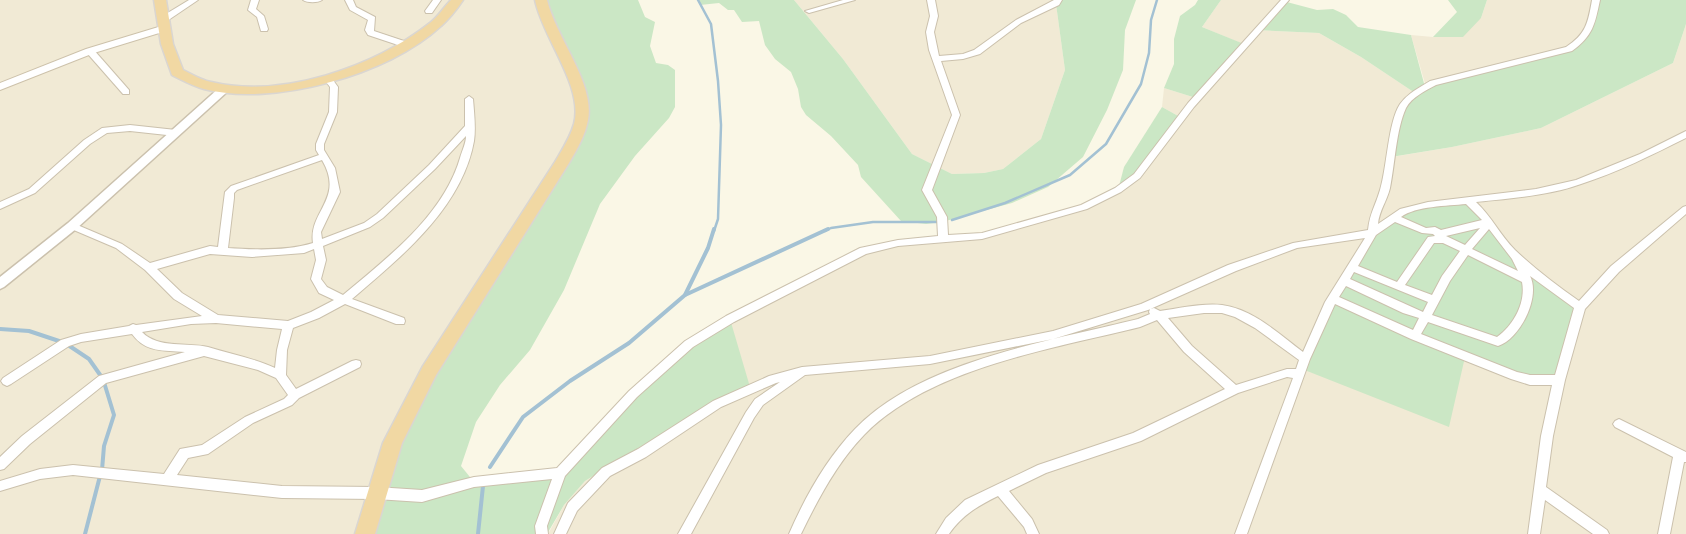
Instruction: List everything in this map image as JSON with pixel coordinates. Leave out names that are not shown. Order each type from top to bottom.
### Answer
[{"type":"highway","points":[[160,0],[167,44],[177,72],[198,84],[223,90],[286,87],[327,78],[372,63],[422,37],[444,17],[457,0]]},
{"type":"highway","points":[[365,534],[376,492],[393,444],[429,372],[562,163],[578,131],[583,115],[580,96],[551,32],[541,0]]},
{"type":"main road","points":[[0,87],[164,23]]},
{"type":"street","points":[[164,23],[195,0]]},
{"type":"street","points":[[245,0],[250,0]]},
{"type":"street","points":[[255,0],[252,10],[260,16],[264,29]]},
{"type":"street","points":[[307,0],[318,0]]},
{"type":"street","points":[[349,0],[353,8],[372,19],[369,30],[371,33],[407,45]]},
{"type":"street","points":[[429,11],[436,0]]},
{"type":"street","points":[[809,11],[850,0]]},
{"type":"street","points":[[931,0],[934,6],[934,16],[930,32],[936,59],[956,115],[927,190],[942,217],[943,239]]},
{"type":"street","points":[[936,59],[973,54],[1008,29],[1043,8],[1056,4],[1058,0]]},
{"type":"street","points":[[542,534],[541,526],[560,473],[633,394],[689,344],[730,319],[863,251],[898,243],[982,236],[1084,207],[1118,190],[1137,176],[1191,105],[1285,0]]},
{"type":"street","points":[[1241,534],[1306,359],[1333,299],[1373,232],[1374,216],[1385,190],[1400,113],[1415,93],[1438,82],[1570,49],[1589,33],[1596,0]]},
{"type":"street","points":[[90,51],[126,92]]},
{"type":"street","points":[[327,78],[334,87],[333,112],[320,144],[320,150],[331,168],[334,192],[316,232],[320,244],[321,260],[316,278],[319,285],[331,295],[400,321]]},
{"type":"street","points":[[0,284],[72,226],[223,90]]},
{"type":"street","points":[[7,381],[65,343],[81,338],[175,322],[216,319],[288,325],[314,316],[344,300],[396,257],[422,229],[451,190],[460,174],[470,140],[469,99]]},
{"type":"street","points":[[148,267],[200,252],[223,250],[252,253],[278,252],[320,244],[367,225],[380,216],[432,167],[469,127]]},
{"type":"street","points":[[0,206],[32,191],[87,142],[105,130],[130,128],[176,132]]},
{"type":"street","points":[[560,534],[572,507],[606,472],[642,453],[717,404],[773,379],[802,371],[834,367],[930,360],[1053,334],[1144,307],[1232,268],[1296,245],[1373,232],[1404,211],[1536,192],[1578,182],[1643,156],[1686,134]]},
{"type":"street","points":[[223,250],[229,198],[234,188],[325,156]]},
{"type":"street","points":[[1469,201],[1485,215],[1515,255],[1548,285],[1580,307]]},
{"type":"street","points":[[1534,534],[1547,436],[1559,380],[1580,307],[1614,269],[1686,209]]},
{"type":"street","points":[[1394,218],[1425,231],[1435,230],[1440,236],[1466,251],[1527,280]]},
{"type":"street","points":[[1398,287],[1430,239],[1436,240],[1440,236],[1490,222]]},
{"type":"street","points":[[1415,336],[1434,300],[1466,251],[1490,222]]},
{"type":"street","points":[[72,226],[119,246],[148,267],[178,296],[216,319]]},
{"type":"street","points":[[1344,281],[1427,316],[1498,342],[1503,340],[1521,317],[1529,299],[1527,280],[1515,255]]},
{"type":"street","points":[[1352,268],[1434,300]]},
{"type":"street","points":[[1333,299],[1415,336],[1515,376],[1530,380],[1559,380]]},
{"type":"street","points":[[1144,307],[1158,315],[1188,349],[1234,390]]},
{"type":"street","points":[[795,534],[822,486],[851,441],[870,421],[920,388],[1011,356],[1140,323],[1158,315],[1206,309],[1233,311],[1306,359]]},
{"type":"street","points":[[288,325],[282,350],[280,375],[287,387],[295,395]]},
{"type":"street","points":[[134,328],[140,337],[151,345],[206,351],[260,366],[280,375]]},
{"type":"street","points":[[0,465],[26,440],[103,379],[206,351]]},
{"type":"street","points":[[167,480],[184,453],[204,450],[249,420],[288,402],[295,395],[356,364]]},
{"type":"street","points":[[684,534],[754,408],[764,398],[788,384],[802,371]]},
{"type":"street","points":[[942,534],[950,522],[969,504],[1042,469],[1137,437],[1234,390],[1287,373],[1300,374]]},
{"type":"street","points":[[1619,424],[1683,455],[1664,534]]},
{"type":"street","points":[[0,486],[40,474],[73,470],[282,492],[376,492],[422,496],[474,482],[560,473]]},
{"type":"street","points":[[1000,489],[1028,523],[1033,534]]},
{"type":"street","points":[[1540,490],[1604,534]]},
{"type":"shaded area","points":[[0,0],[541,0],[583,115],[365,534],[0,534]]},
{"type":"shaded area","points":[[794,0],[1058,0],[1056,4],[1065,70],[1041,139],[1003,169],[984,173],[952,174],[912,154],[843,59]]},
{"type":"shaded area","points":[[1221,0],[1285,0],[1257,30],[1319,33],[1361,57],[1415,93],[1392,157],[1452,147],[1541,128],[1673,63],[1686,24],[1686,534],[548,534],[564,505],[585,481],[684,420],[730,319],[881,246],[982,236],[1084,207],[1118,190],[1180,117],[1162,107],[1164,88],[1196,98],[1243,44],[1202,27]]},
{"type":"shaded area","points":[[1487,0],[1596,0],[1579,43],[1426,87],[1411,35],[1433,37],[1481,18]]},
{"type":"green space","points":[[541,0],[638,0],[645,17],[655,22],[650,46],[656,63],[668,65],[675,70],[675,107],[669,118],[635,156],[600,204],[564,290],[530,350],[500,385],[476,422],[461,466],[474,482],[560,473],[678,352],[730,319],[750,387],[717,401],[585,481],[564,505],[547,534],[365,534],[393,443],[583,115]]},
{"type":"green space","points":[[698,0],[794,0],[843,59],[912,154],[952,174],[984,173],[1003,169],[1041,139],[1065,70],[1056,4],[1058,0],[1136,0],[1125,30],[1123,70],[1107,110],[1083,157],[1048,187],[1012,203],[942,222],[926,224],[901,221],[861,177],[858,165],[831,136],[806,115],[801,107],[798,89],[791,72],[775,59],[765,45],[759,21],[742,22],[734,10],[728,10],[719,3],[700,5]]},
{"type":"green space","points":[[1198,0],[1221,0],[1202,27],[1244,44],[1196,98],[1164,88],[1174,64],[1174,39],[1180,16],[1195,5]]},
{"type":"green space","points":[[1448,0],[1487,0],[1481,18],[1463,37],[1433,37],[1457,12]]},
{"type":"green space","points":[[1596,0],[1686,0],[1686,24],[1673,63],[1541,128],[1452,147],[1391,157],[1398,120],[1415,93],[1361,57],[1319,33],[1256,30],[1283,1],[1317,10],[1333,9],[1346,15],[1358,27],[1411,35],[1425,87],[1579,43]]},
{"type":"green space","points":[[1162,107],[1180,117],[1153,157],[1118,190],[1124,167]]},
{"type":"green space","points":[[1465,198],[1506,244],[1580,307],[1559,380],[1530,380],[1465,357],[1449,427],[1302,369],[1305,359],[1373,233],[1402,210]]},
{"type":"waterway","points":[[698,0],[711,24],[718,81],[721,125],[718,219],[714,231]]},
{"type":"waterway","points":[[952,220],[1005,203],[1070,175],[1106,144],[1141,84],[1149,53],[1151,20],[1157,0]]},
{"type":"waterway","points":[[825,231],[831,228],[873,222],[939,222]]},
{"type":"waterway","points":[[685,295],[708,248],[714,229]]},
{"type":"waterway","points":[[685,295],[828,229]]},
{"type":"waterway","points":[[490,467],[523,417],[570,381],[629,343],[685,295]]},
{"type":"waterway","points":[[0,329],[29,331],[65,343],[89,359],[103,379],[114,415],[104,446],[102,470]]},
{"type":"waterway","points":[[85,534],[100,476]]},
{"type":"waterway","points":[[478,534],[483,486]]}]
